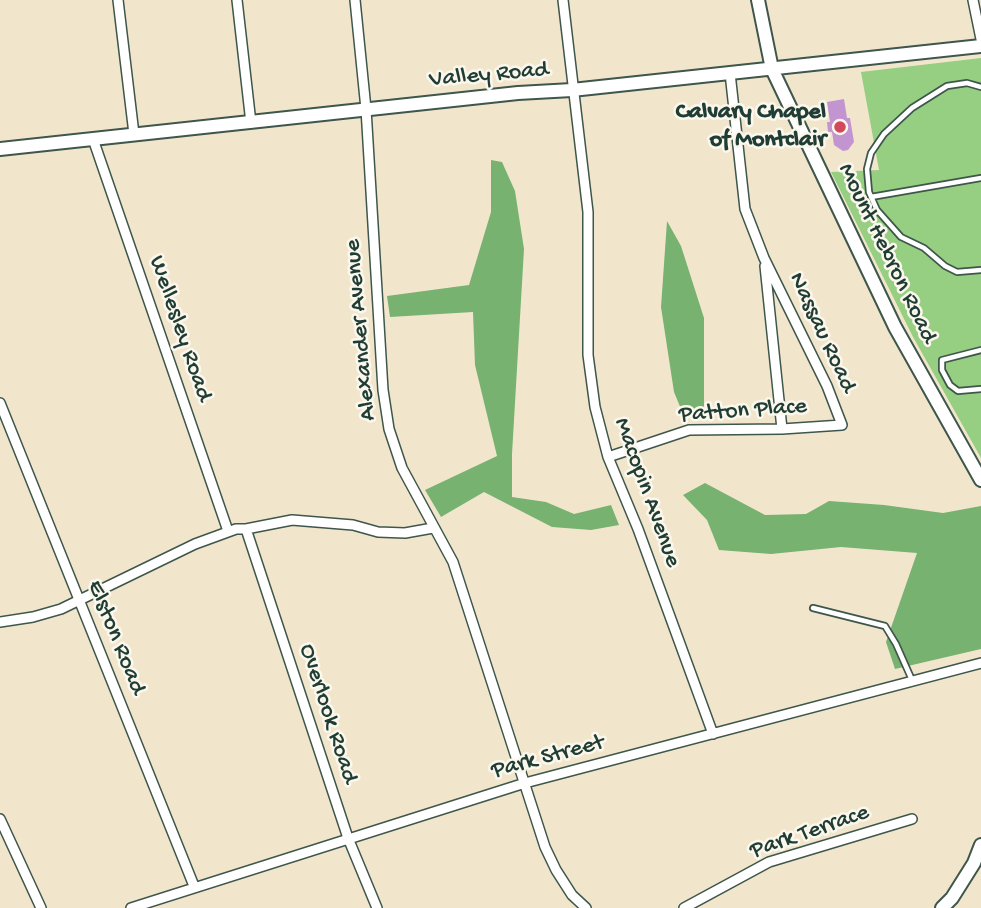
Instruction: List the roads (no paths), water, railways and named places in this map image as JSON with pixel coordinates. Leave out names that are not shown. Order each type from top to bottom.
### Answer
[{"type":"main road","name":"Mount Hebron Road","points":[[758,0],[772,69],[895,327],[981,480]]},
{"type":"main road","name":"Valley Road","points":[[0,149],[981,46]]},
{"type":"main road","points":[[942,908],[974,863],[981,845]]},
{"type":"street","points":[[118,0],[134,134]]},
{"type":"street","points":[[237,0],[251,123]]},
{"type":"street","name":"Alexander Avenue","points":[[355,0],[366,109],[383,390],[389,429],[402,468],[453,562],[545,847],[572,895],[586,908]]},
{"type":"street","name":"Macopin Avenue","points":[[563,0],[588,212],[588,355],[595,407],[608,457],[638,529],[713,734]]},
{"type":"street","points":[[973,0],[981,39]]},
{"type":"street","name":"Nassau Road","points":[[730,73],[745,209],[764,258],[827,386],[842,425]]},
{"type":"street","name":"Wellesley Road","points":[[93,139],[228,531]]},
{"type":"street","name":"Nassau Road","points":[[764,258],[782,429]]},
{"type":"street","name":"Elston Road","points":[[0,403],[194,886]]},
{"type":"street","name":"Patton Place","points":[[608,457],[689,430],[842,425]]},
{"type":"street","points":[[0,622],[61,609],[194,544],[228,531],[292,520],[353,524],[379,531],[405,533],[433,528]]},
{"type":"street","name":"Overlook Road","points":[[246,530],[348,838],[377,908]]},
{"type":"street","name":"Park Street","points":[[131,908],[524,783],[981,663]]},
{"type":"street","points":[[0,819],[41,908]]},
{"type":"street","name":"Park Terrace","points":[[684,908],[769,862],[912,819]]},
{"type":"lane","points":[[981,87],[967,83],[947,86],[912,108],[884,134],[871,153],[867,169],[871,197],[877,210],[901,237],[924,248],[945,266],[957,272],[981,270]]},
{"type":"lane","points":[[871,197],[981,178]]},
{"type":"lane","points":[[981,350],[942,360],[942,370],[950,385],[958,391],[981,389]]},
{"type":"lane","points":[[813,607],[885,626],[913,681]]},
{"type":"place","name":"Calvary Chapel of Montclair","points":[[840,127]]}]
